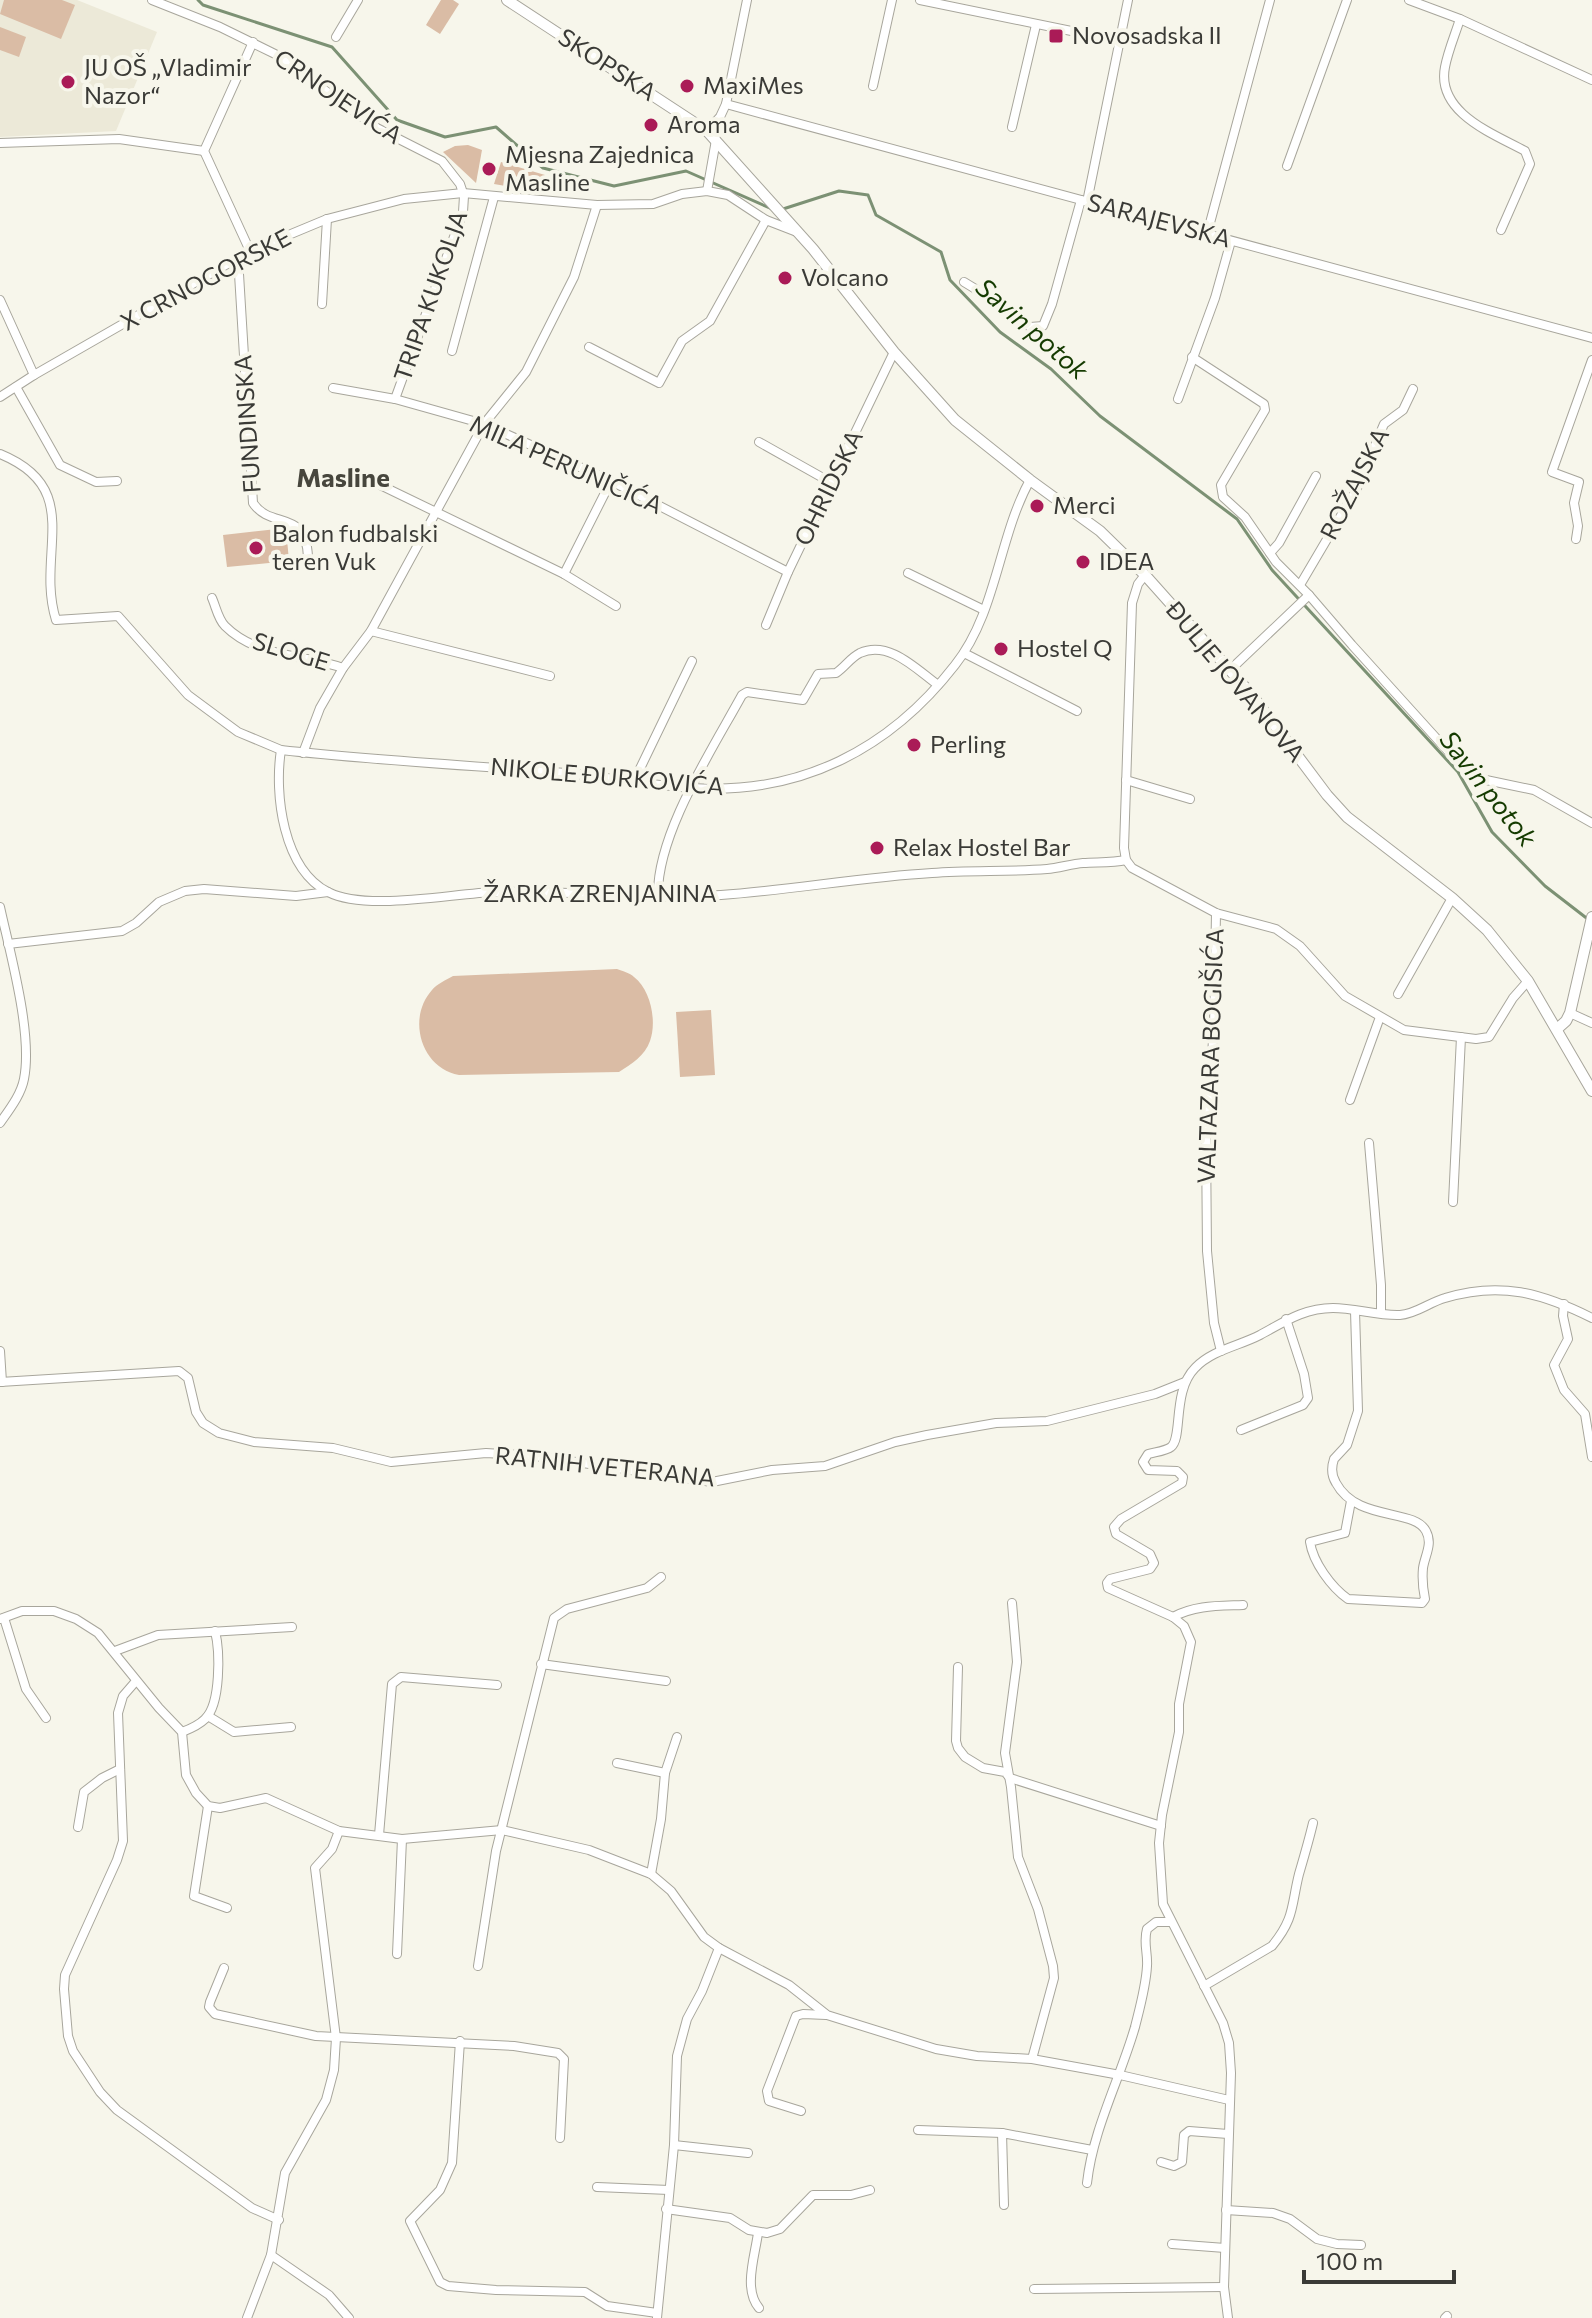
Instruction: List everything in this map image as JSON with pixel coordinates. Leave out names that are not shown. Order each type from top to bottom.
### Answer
[{"type":"street","name":"CRNOJEVIĆA","points":[[152,0],[253,42],[299,70],[377,128],[442,161],[457,177],[463,193]]},
{"type":"street","points":[[336,37],[358,0]]},
{"type":"street","name":"SKOPSKA","points":[[507,0],[707,131]]},
{"type":"street","points":[[707,131],[720,117],[726,104],[747,0]]},
{"type":"street","points":[[873,86],[892,0]]},
{"type":"street","points":[[920,0],[1120,41]]},
{"type":"street","points":[[964,282],[1005,307],[1030,327],[1043,326],[1084,201],[1128,0]]},
{"type":"street","points":[[1207,234],[1270,0]]},
{"type":"street","points":[[1287,166],[1347,0]]},
{"type":"street","points":[[1409,0],[1431,4],[1592,80]]},
{"type":"street","points":[[1460,19],[1445,68],[1449,96],[1473,122],[1525,151],[1530,158],[1501,230]]},
{"type":"street","points":[[1012,127],[1036,25]]},
{"type":"street","points":[[250,251],[204,151],[253,42]]},
{"type":"street","name":"SARAJEVSKA","points":[[726,104],[1592,338]]},
{"type":"street","name":"ĐULJE JOVANOVA","points":[[707,131],[797,232],[894,352],[955,420],[1100,531],[1145,575],[1230,670],[1347,817],[1452,898],[1487,930],[1528,981],[1592,1091]]},
{"type":"street","points":[[0,143],[119,139],[204,151]]},
{"type":"street","points":[[716,140],[708,188],[728,195],[766,220],[797,232]]},
{"type":"street","name":"X CRNOGORSKE","points":[[0,397],[250,251],[327,219],[404,199],[445,193],[597,205],[653,204],[708,188]]},
{"type":"street","name":"TRIPA KUKOLJA","points":[[395,399],[463,212],[463,193]]},
{"type":"street","points":[[452,351],[494,197]]},
{"type":"street","points":[[303,753],[320,708],[343,668],[371,631],[484,424],[526,372],[574,277],[597,205]]},
{"type":"street","points":[[322,304],[327,219]]},
{"type":"street","points":[[589,347],[659,383],[682,341],[710,321],[766,220]]},
{"type":"street","points":[[1178,399],[1215,298],[1231,241]]},
{"type":"street","name":"FUNDINSKA","points":[[235,261],[239,274],[253,503],[257,509],[298,528],[307,540],[308,557]]},
{"type":"street","points":[[0,300],[34,375]]},
{"type":"street","name":"OHRIDSKA","points":[[766,625],[788,572],[894,352]]},
{"type":"street","points":[[1192,357],[1264,404],[1265,410],[1221,485],[1220,492],[1245,517],[1270,553],[1300,585],[1304,600],[1352,645],[1468,770],[1495,783],[1534,790],[1592,823]]},
{"type":"street","points":[[1576,539],[1578,526],[1574,503],[1579,482],[1552,472],[1592,360]]},
{"type":"street","points":[[16,387],[60,465],[96,482],[117,481]]},
{"type":"street","name":"MILA PERUNIČIĆA","points":[[333,388],[395,399],[484,424],[611,481],[788,572]]},
{"type":"street","name":"ROŽAJSKA","points":[[1300,585],[1356,490],[1384,424],[1403,410],[1413,389]]},
{"type":"street","points":[[759,442],[832,483]]},
{"type":"street","name":"NIKOLE ĐURKOVIĆA","points":[[0,454],[35,476],[49,496],[53,516],[50,602],[56,620],[118,616],[188,695],[238,732],[281,750],[303,753],[569,773],[693,788],[775,784],[820,771],[871,744],[938,685],[964,653],[984,610],[1019,502],[1030,480]]},
{"type":"street","points":[[1270,553],[1278,546],[1316,476]]},
{"type":"street","points":[[564,574],[611,481]]},
{"type":"street","points":[[376,483],[564,574],[616,606]]},
{"type":"street","points":[[908,573],[984,610]]},
{"type":"street","points":[[1126,860],[1132,603],[1138,584],[1145,575]]},
{"type":"street","name":"SLOGE","points":[[212,598],[224,626],[255,646],[343,668]]},
{"type":"street","points":[[1230,670],[1304,600]]},
{"type":"street","points":[[371,631],[550,676]]},
{"type":"street","points":[[658,897],[663,854],[693,788],[742,695],[747,692],[803,700],[818,674],[836,673],[850,659],[869,650],[884,650],[898,656],[938,685]]},
{"type":"street","points":[[964,653],[1077,711]]},
{"type":"street","points":[[634,781],[692,661]]},
{"type":"street","points":[[281,750],[277,789],[284,825],[299,862],[314,881],[328,892]]},
{"type":"street","points":[[1126,780],[1190,799]]},
{"type":"street","name":"ŽARKA ZRENJANINA","points":[[8,944],[122,931],[159,902],[185,891],[204,889],[296,896],[328,892],[374,900],[434,899],[494,892],[658,897],[722,895],[930,873],[1050,869],[1126,860]]},
{"type":"street","name":"VALTAZARA BOGIŠIĆA","points":[[1126,860],[1137,873],[1216,913],[1214,1026],[1206,1155],[1209,1275],[1216,1335],[1221,1351]]},
{"type":"street","points":[[1398,994],[1452,898]]},
{"type":"street","points":[[0,907],[21,1011],[25,1060],[24,1080],[0,1123]]},
{"type":"street","points":[[1216,913],[1276,929],[1300,946],[1345,996],[1415,1033],[1476,1039],[1489,1037],[1513,998],[1528,981]]},
{"type":"street","points":[[1557,1029],[1570,1013],[1592,917]]},
{"type":"street","points":[[1570,1013],[1592,1023]]},
{"type":"street","points":[[1350,1100],[1380,1017]]},
{"type":"street","points":[[1453,1202],[1461,1037]]},
{"type":"street","points":[[1369,1143],[1381,1313]]},
{"type":"street","name":"RATNIH VETERANA","points":[[1,1382],[179,1371],[188,1378],[196,1412],[203,1423],[219,1433],[254,1442],[333,1448],[391,1462],[486,1453],[535,1456],[712,1482],[772,1470],[825,1466],[895,1442],[927,1435],[996,1423],[1047,1421],[1155,1394],[1185,1382],[1193,1369],[1221,1351],[1306,1312],[1334,1308],[1405,1315],[1435,1301],[1483,1290],[1539,1294],[1592,1318]]},
{"type":"street","points":[[1564,1304],[1568,1339],[1554,1365],[1564,1390],[1585,1414],[1592,1457]]},
{"type":"street","points":[[1351,1501],[1345,1533],[1310,1542],[1315,1558],[1348,1599],[1422,1603],[1425,1599],[1423,1567],[1429,1544],[1424,1528],[1415,1520],[1396,1517],[1351,1501],[1339,1488],[1331,1469],[1334,1459],[1347,1445],[1358,1411],[1355,1311]]},
{"type":"street","points":[[1241,1430],[1303,1405],[1308,1398],[1304,1374],[1286,1319]]},
{"type":"street","points":[[0,1351],[1,1382]]},
{"type":"street","points":[[1185,1382],[1179,1398],[1176,1440],[1170,1448],[1148,1454],[1143,1462],[1148,1470],[1177,1471],[1183,1477],[1182,1483],[1121,1519],[1114,1527],[1118,1536],[1152,1555],[1154,1566],[1110,1579],[1107,1585],[1110,1591],[1173,1617],[1188,1632],[1191,1648],[1179,1704],[1179,1732],[1161,1826],[1161,1895],[1171,1922],[1227,2033],[1231,2073],[1224,2287],[1228,2318]]},
{"type":"street","points":[[478,1966],[484,1916],[502,1830],[554,1618],[561,1612],[627,1596],[647,1588],[661,1577]]},
{"type":"street","points":[[1012,1603],[1017,1662],[1005,1753],[1018,1857],[1038,1909],[1054,1978],[1032,2059]]},
{"type":"street","points":[[1173,1617],[1202,1606],[1243,1605]]},
{"type":"street","points":[[46,1718],[26,1689],[2,1618],[22,1611],[43,1610],[65,1614],[89,1626],[115,1651],[136,1681],[182,1732],[186,1775],[208,1806],[220,1808],[266,1798],[339,1831],[402,1839],[502,1830],[589,1850],[651,1874],[671,1891],[704,1937],[789,1985],[827,2015]]},
{"type":"street","points":[[115,1651],[158,1635],[292,1627]]},
{"type":"street","points":[[182,1732],[208,1716],[218,1681],[215,1631]]},
{"type":"street","points":[[541,1664],[666,1681]]},
{"type":"street","points":[[958,1667],[956,1741],[965,1757],[983,1768],[1005,1772],[1010,1778],[1161,1826]]},
{"type":"street","points":[[379,1835],[392,1684],[401,1677],[497,1685]]},
{"type":"street","points":[[136,1681],[128,1688],[120,1704],[124,1827],[121,1851],[65,1975],[66,2022],[73,2051],[100,2092],[117,2110],[252,2208],[279,2220]]},
{"type":"street","points":[[208,1716],[234,1732],[291,1727]]},
{"type":"street","points":[[651,1874],[665,1773],[677,1737]]},
{"type":"street","points":[[617,1763],[665,1773]]},
{"type":"street","points":[[78,1827],[84,1792],[120,1769]]},
{"type":"street","points":[[208,1806],[194,1896],[227,1908]]},
{"type":"street","points":[[1204,1986],[1272,1946],[1286,1928],[1295,1904],[1298,1876],[1313,1823]]},
{"type":"street","points":[[247,2318],[271,2255],[285,2173],[326,2100],[334,2070],[336,2038],[315,1868],[332,1849],[339,1831]]},
{"type":"street","points":[[397,1954],[402,1839]]},
{"type":"street","points":[[1087,2183],[1092,2150],[1120,2075],[1145,1985],[1148,1962],[1145,1933],[1150,1925],[1171,1922]]},
{"type":"street","points":[[460,2041],[452,2163],[440,2190],[410,2221],[440,2282],[448,2286],[496,2290],[585,2292],[607,2306],[657,2316],[674,2145],[677,2056],[687,2019],[719,1948]]},
{"type":"street","points":[[224,1968],[210,2002],[211,2011],[215,2014],[316,2036],[460,2041],[562,2055],[564,2099],[560,2138]]},
{"type":"street","points":[[801,2111],[769,2101],[767,2091],[796,2016],[803,2014],[827,2015],[936,2049],[977,2056],[1032,2059],[1229,2100]]},
{"type":"street","points":[[918,2130],[1002,2133],[1092,2150]]},
{"type":"street","points":[[1161,2162],[1174,2166],[1182,2162],[1184,2135],[1189,2131],[1228,2134]]},
{"type":"street","points":[[1002,2133],[1004,2205]]},
{"type":"street","points":[[674,2145],[748,2153]]},
{"type":"street","points":[[597,2187],[669,2190]]},
{"type":"street","points":[[666,2209],[730,2218],[758,2233],[780,2229],[813,2195],[851,2195],[870,2190]]},
{"type":"street","points":[[1226,2210],[1273,2213],[1290,2219],[1317,2239],[1361,2245]]},
{"type":"street","points":[[758,2233],[751,2296],[759,2308]]},
{"type":"street","points":[[1172,2244],[1225,2248]]},
{"type":"street","points":[[271,2255],[329,2295],[349,2318]]},
{"type":"street","points":[[1034,2289],[1224,2287]]},
{"type":"shaded area","name":"JU OŠ „Vladimir Nazor“","points":[[0,0],[77,0],[157,32],[116,131],[0,137]]},
{"type":"shaded area","points":[[4,0],[62,0],[75,5],[61,39],[0,14]]},
{"type":"shaded area","points":[[441,0],[453,0],[459,4],[440,34],[426,25]]},
{"type":"shaded area","points":[[0,27],[26,37],[19,57],[0,50]]},
{"type":"shaded area","points":[[468,145],[482,150],[476,183],[443,152],[455,146]]},
{"type":"shaded area","points":[[501,162],[545,175],[541,192],[494,184]]},
{"type":"shaded area","name":"Balon fudbalski teren Vuk","points":[[286,528],[289,561],[227,567],[223,535]]},
{"type":"shaded area","points":[[617,969],[632,976],[645,990],[653,1025],[645,1051],[619,1072],[459,1075],[446,1071],[436,1063],[422,1041],[419,1028],[424,1002],[434,988],[453,976]]},
{"type":"shaded area","points":[[711,1010],[715,1075],[680,1077],[676,1012]]},
{"type":"waterway","name":"Savin potok","points":[[198,0],[203,5],[332,47],[397,120],[445,137],[496,127],[543,168],[614,186],[686,171],[772,209]]},
{"type":"waterway","name":"Savin potok","points":[[783,209],[839,191],[868,195],[876,215],[941,252],[950,280],[1000,332],[1051,369],[1100,416],[1237,519],[1272,570],[1458,772],[1492,832],[1545,886],[1589,920]]},
{"type":"place","name":"Novosadska II","points":[[1056,36]]},
{"type":"place","name":"JU OŠ „Vladimir Nazor“","points":[[68,82]]},
{"type":"place","name":"MaxiMes","points":[[687,86]]},
{"type":"place","name":"Aroma","points":[[651,125]]},
{"type":"place","name":"Mjesna Zajednica Masline","points":[[489,169]]},
{"type":"place","name":"Volcano","points":[[785,278]]},
{"type":"place","name":"Merci","points":[[1037,506]]},
{"type":"place","name":"Balon fudbalski teren Vuk","points":[[256,548]]},
{"type":"place","name":"IDEA","points":[[1083,562]]},
{"type":"place","name":"Hostel Q","points":[[1001,649]]},
{"type":"place","name":"Perling","points":[[914,745]]},
{"type":"place","name":"Relax Hostel Bar","points":[[877,848]]},
{"type":"district","name":"Masline","points":[[343,478]]}]
